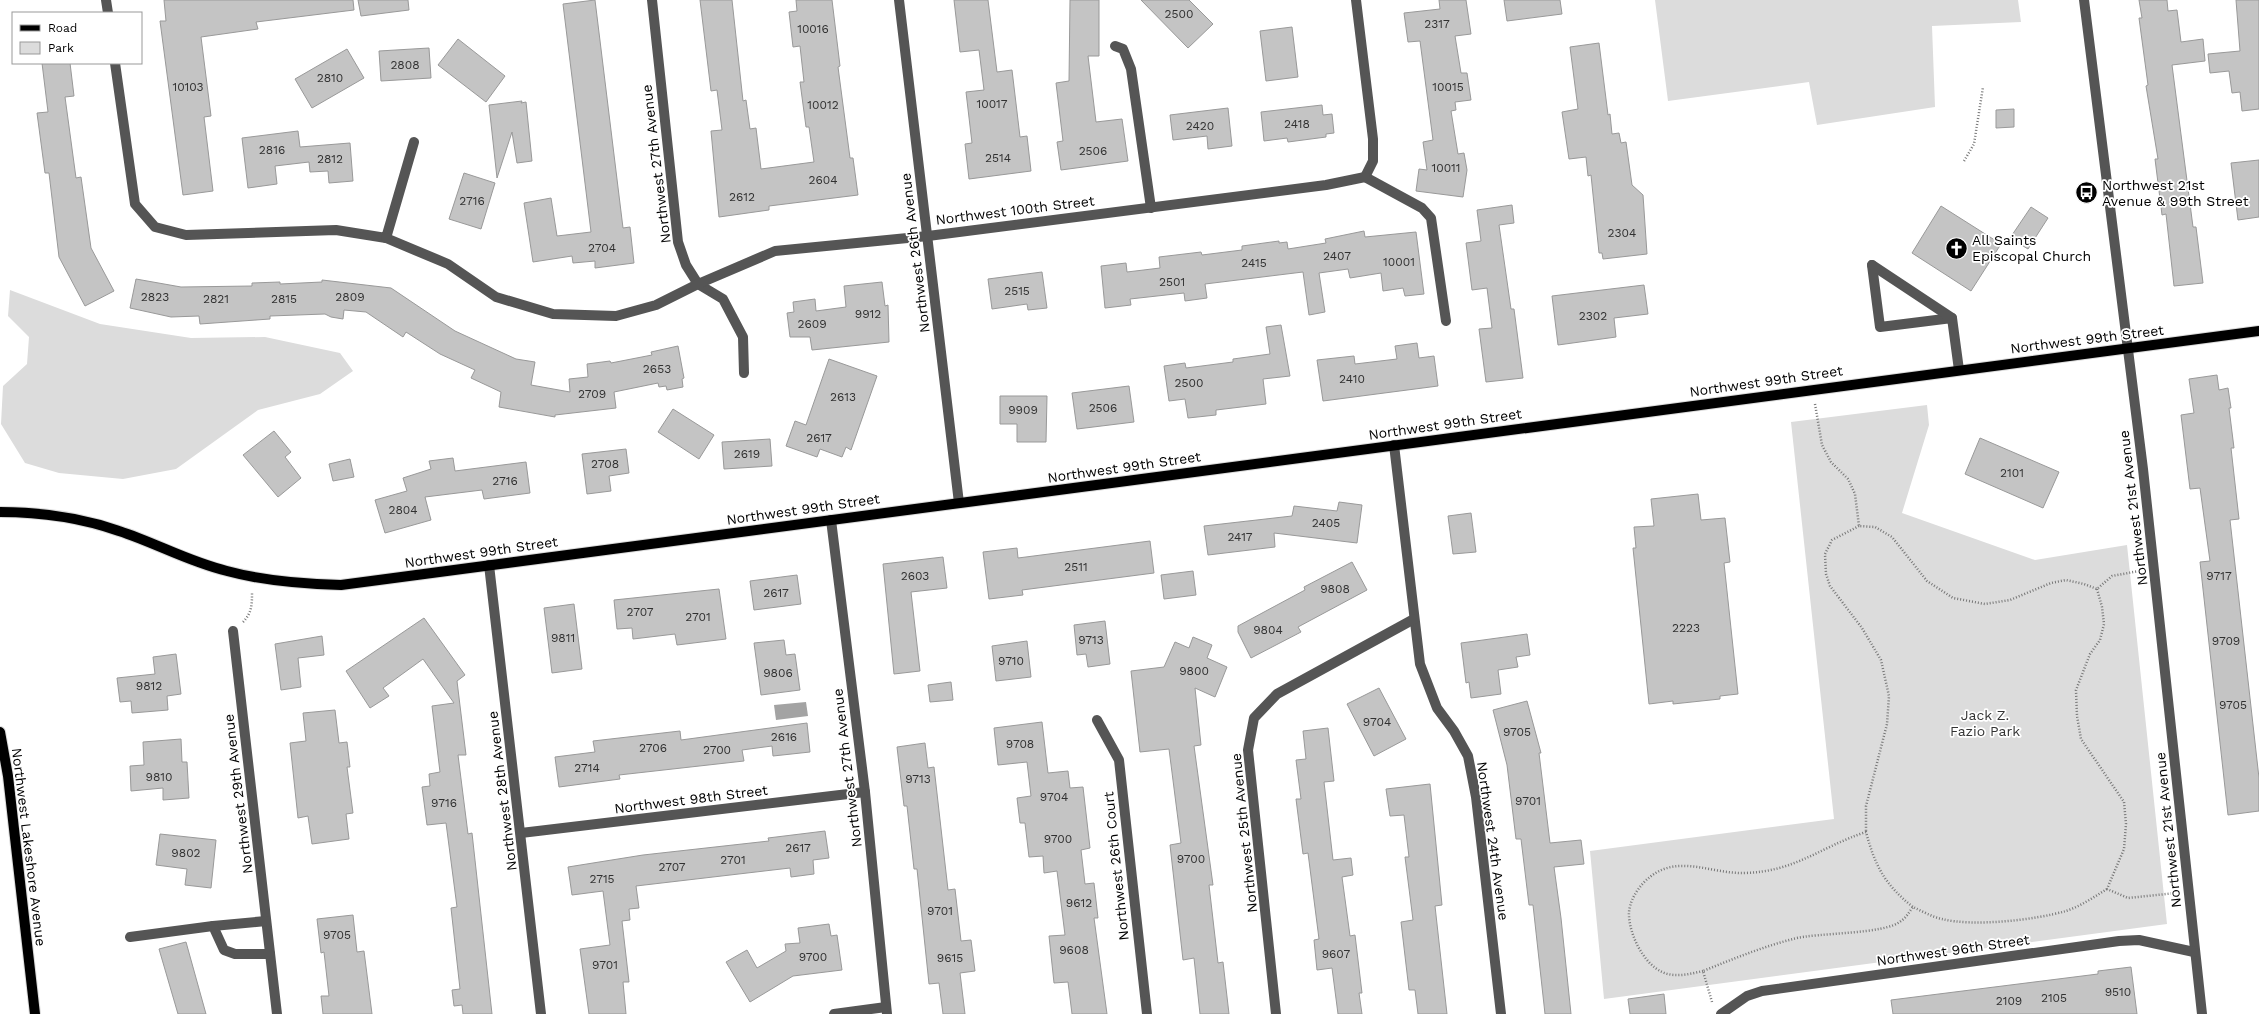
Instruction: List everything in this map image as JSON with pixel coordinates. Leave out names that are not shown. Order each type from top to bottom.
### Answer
[{"type":"main road","name":"Northwest 99th Street","points":[[0,512],[38,514],[90,523],[119,530],[201,564],[253,577],[297,584],[341,585],[2259,331]]},
{"type":"main road","name":"Northwest Lakeshore Avenue","points":[[0,732],[8,776],[35,1014]]},
{"type":"street","points":[[106,0],[108,12]]},
{"type":"street","name":"Northwest 27th Avenue","points":[[652,0],[678,242],[686,265],[698,284],[723,299],[743,336],[744,373]]},
{"type":"street","name":"Northwest 26th Avenue","points":[[899,0],[959,503]]},
{"type":"street","points":[[1356,0],[1373,139],[1373,161],[1365,177],[1422,208],[1431,218],[1446,320]]},
{"type":"street","name":"Northwest 21st Avenue","points":[[2084,0],[2154,569],[2194,952],[2202,1014]]},
{"type":"street","points":[[1115,46],[1123,48],[1131,69],[1151,208]]},
{"type":"street","name":"Northwest 100th Street","points":[[115,64],[135,204],[155,227],[186,235],[336,230],[386,238],[448,264],[496,297],[553,314],[616,316],[656,305],[698,284],[775,251],[928,236],[1326,185],[1365,177]]},
{"type":"street","points":[[386,238],[414,142]]},
{"type":"street","points":[[1952,318],[1880,327],[1872,265],[1952,318],[1959,370]]},
{"type":"street","name":"Northwest 24th Avenue","points":[[1394,445],[1420,664],[1437,708],[1454,731],[1468,756],[1476,796],[1501,1014]]},
{"type":"street","name":"Northwest 27th Avenue","points":[[831,520],[865,792],[886,1011]]},
{"type":"street","name":"Northwest 28th Avenue","points":[[489,565],[541,1014]]},
{"type":"street","name":"Northwest 25th Avenue","points":[[1276,1014],[1248,750],[1254,718],[1276,694],[1414,619]]},
{"type":"street","name":"Northwest 29th Avenue","points":[[233,631],[277,1014]]},
{"type":"street","name":"Northwest 26th Court","points":[[1097,720],[1119,760],[1147,1014]]},
{"type":"street","name":"Northwest 98th Street","points":[[521,833],[865,792]]},
{"type":"street","points":[[130,937],[213,926],[266,921]]},
{"type":"street","points":[[213,926],[224,950],[234,954],[270,954]]},
{"type":"street","name":"Northwest 96th Street","points":[[1721,1014],[1747,996],[1762,991],[2119,941],[2139,940],[2194,952]]},
{"type":"street","points":[[834,1014],[886,1011]]},
{"type":"path","points":[[1964,161],[1974,144],[1983,87]]},
{"type":"path","points":[[1812,390],[1822,445],[1831,462],[1848,479],[1856,494],[1859,526]]},
{"type":"path","points":[[1859,526],[1876,527],[1892,537],[1927,581],[1953,598],[1985,604],[2010,600],[2050,583],[2066,580],[2084,584],[2097,590],[2102,607],[2104,624],[2100,640],[2090,654],[2076,690],[2077,716],[2081,739],[2124,802],[2124,849],[2107,889],[2067,911],[1990,922],[1963,922],[1941,919],[1913,907],[1895,893],[1883,875],[1872,853],[1866,832],[1866,806],[1887,724],[1889,696],[1881,660],[1862,628],[1830,586],[1826,574],[1825,554],[1832,540],[1859,526]]},
{"type":"path","points":[[2097,590],[2112,576],[2154,569]]},
{"type":"path","points":[[233,631],[249,616],[252,608],[253,577]]},
{"type":"path","points":[[1866,832],[1848,838],[1800,862],[1769,872],[1742,873],[1684,865],[1667,868],[1650,877],[1635,893],[1629,915],[1634,938],[1646,958],[1661,972],[1682,975],[1703,971],[1749,952],[1794,938],[1824,933],[1884,929],[1901,922],[1913,907]]},
{"type":"path","points":[[2107,889],[2128,898],[2188,892]]},
{"type":"path","points":[[1703,971],[1713,1007]]},
{"type":"green space","points":[[1655,0],[2018,0],[2021,22],[1932,26],[1935,107],[1817,125],[1809,82],[1668,101]]},
{"type":"green space","points":[[10,290],[100,324],[191,338],[265,337],[340,353],[353,371],[320,394],[258,410],[176,469],[123,479],[59,473],[25,463],[1,424],[3,386],[27,364],[29,337],[8,316]]},
{"type":"green space","name":"Jack Z. Fazio Park","points":[[1927,405],[1929,425],[1902,513],[2035,560],[2127,545],[2167,924],[1604,999],[1590,851],[1834,819],[1791,422]]},
{"type":"shaded area","points":[[806,702],[808,716],[776,720],[774,705]]},
{"type":"building","points":[[164,0],[353,0],[354,10],[256,22],[258,29],[201,37],[211,116],[204,117],[213,191],[183,195],[160,21],[166,21]]},
{"type":"building","points":[[358,0],[408,0],[409,10],[361,16]]},
{"type":"building","points":[[595,0],[623,228],[630,227],[634,263],[595,268],[595,261],[573,263],[572,256],[533,262],[524,203],[551,198],[557,236],[591,232],[563,4]]},
{"type":"building","points":[[700,0],[732,0],[743,101],[746,100],[750,129],[756,128],[761,169],[814,162],[809,127],[806,127],[800,82],[804,82],[800,46],[793,47],[789,12],[797,11],[796,0],[832,0],[840,66],[838,67],[850,158],[853,158],[858,195],[769,206],[769,210],[719,217],[711,131],[722,130],[717,90],[711,91]]},
{"type":"building","points":[[954,0],[988,0],[997,72],[1012,70],[1020,137],[1027,136],[1031,171],[969,179],[965,144],[972,143],[966,92],[984,90],[979,50],[960,52]]},
{"type":"building","points":[[1070,0],[1099,0],[1099,56],[1088,56],[1096,122],[1122,119],[1128,161],[1061,170],[1057,142],[1063,141],[1056,83],[1069,81]]},
{"type":"building","points":[[1141,0],[1189,0],[1213,24],[1188,48]]},
{"type":"building","points":[[1439,0],[1466,0],[1471,34],[1455,36],[1461,73],[1467,73],[1471,100],[1455,102],[1456,110],[1451,111],[1458,154],[1464,153],[1467,170],[1463,197],[1416,191],[1419,169],[1427,170],[1423,142],[1433,140],[1420,41],[1408,42],[1404,13],[1440,9]]},
{"type":"building","points":[[1504,0],[1560,0],[1562,14],[1507,21]]},
{"type":"building","points":[[2139,0],[2167,0],[2168,11],[2177,10],[2181,42],[2203,39],[2205,61],[2172,65],[2193,227],[2196,227],[2203,283],[2174,286],[2166,214],[2162,215],[2155,159],[2158,159],[2146,86],[2148,85],[2139,18],[2142,18]]},
{"type":"building","points":[[2236,0],[2259,0],[2259,109],[2242,111],[2240,92],[2232,93],[2229,71],[2210,73],[2208,54],[2240,51]]},
{"type":"building","points":[[1292,27],[1298,77],[1266,81],[1260,31]]},
{"type":"building","points":[[458,39],[505,76],[486,102],[438,65]]},
{"type":"building","points":[[1599,43],[1608,115],[1610,114],[1612,134],[1619,133],[1621,143],[1626,142],[1632,185],[1643,195],[1647,254],[1603,259],[1602,253],[1599,253],[1591,175],[1588,176],[1586,157],[1569,159],[1562,112],[1578,109],[1570,47]]},
{"type":"building","points":[[429,48],[431,78],[381,81],[379,51]]},
{"type":"building","points":[[347,49],[364,78],[312,108],[295,79]]},
{"type":"building","points":[[42,64],[70,64],[74,96],[65,97],[76,178],[81,177],[91,248],[114,291],[85,306],[59,257],[49,173],[45,173],[37,113],[48,112]]},
{"type":"building","points":[[522,101],[521,103],[526,102],[532,161],[517,163],[512,132],[497,178],[489,105]]},
{"type":"building","points":[[1322,105],[1323,115],[1332,114],[1334,133],[1326,134],[1326,137],[1288,142],[1287,138],[1264,141],[1261,112]]},
{"type":"building","points":[[1228,108],[1232,146],[1208,149],[1207,136],[1173,140],[1170,115]]},
{"type":"building","points":[[2014,109],[2014,127],[1996,128],[1996,110]]},
{"type":"building","points":[[298,131],[300,147],[350,143],[353,181],[329,183],[328,171],[310,172],[309,162],[275,166],[277,184],[248,188],[242,138]]},
{"type":"building","points":[[2259,160],[2259,217],[2238,220],[2231,163]]},
{"type":"building","points":[[464,173],[495,183],[481,229],[449,219]]},
{"type":"building","points":[[1512,205],[1514,223],[1499,225],[1511,309],[1514,309],[1523,378],[1486,382],[1479,329],[1492,328],[1487,288],[1472,290],[1466,243],[1481,241],[1477,210]]},
{"type":"building","name":"All Saints Episcopal Church","points":[[1941,206],[2001,244],[1971,291],[1912,253]]},
{"type":"building","points":[[2031,207],[2048,218],[2028,249],[2010,238]]},
{"type":"building","points":[[1364,231],[1365,237],[1416,232],[1424,294],[1405,296],[1403,288],[1383,291],[1381,273],[1350,278],[1348,269],[1319,273],[1325,312],[1309,315],[1303,272],[1205,284],[1207,298],[1185,301],[1184,293],[1130,299],[1131,305],[1105,308],[1101,266],[1126,263],[1127,272],[1160,268],[1159,257],[1201,252],[1202,255],[1242,250],[1242,246],[1279,241],[1279,243],[1287,242],[1288,249],[1326,243],[1325,239]]},
{"type":"building","points":[[1042,272],[1047,308],[1028,310],[1027,304],[992,309],[988,279]]},
{"type":"building","points":[[136,279],[181,287],[252,286],[252,283],[280,282],[280,284],[322,282],[322,280],[391,288],[455,331],[516,359],[535,362],[531,385],[570,392],[569,379],[588,377],[587,364],[610,361],[611,363],[652,355],[651,352],[678,346],[684,378],[682,379],[683,387],[667,390],[666,386],[659,387],[658,383],[614,392],[616,408],[555,415],[555,417],[499,407],[501,392],[471,378],[475,370],[440,354],[406,332],[403,337],[366,312],[344,310],[343,319],[331,317],[325,314],[270,316],[270,319],[200,324],[199,316],[171,317],[130,308]]},
{"type":"building","points":[[882,282],[885,306],[888,305],[889,342],[812,350],[810,337],[790,337],[787,313],[794,312],[793,302],[815,299],[816,311],[846,307],[844,286]]},
{"type":"building","points":[[1644,285],[1648,314],[1614,318],[1616,337],[1558,345],[1552,296]]},
{"type":"building","points":[[1281,325],[1290,376],[1263,379],[1266,404],[1216,410],[1216,415],[1188,418],[1185,399],[1169,401],[1164,366],[1185,363],[1186,368],[1233,362],[1233,359],[1270,354],[1266,327]]},
{"type":"building","points":[[1417,343],[1419,358],[1434,356],[1438,386],[1323,401],[1317,360],[1354,356],[1355,364],[1397,359],[1395,346]]},
{"type":"building","points":[[829,359],[877,376],[851,450],[846,447],[842,457],[820,449],[817,457],[786,446],[795,421],[806,425]]},
{"type":"building","points":[[2217,375],[2219,390],[2228,388],[2231,408],[2229,408],[2234,448],[2231,448],[2239,519],[2230,520],[2259,778],[2259,811],[2228,815],[2200,562],[2210,561],[2200,488],[2190,489],[2181,415],[2194,413],[2189,379]]},
{"type":"building","points":[[1129,386],[1134,422],[1077,429],[1072,393]]},
{"type":"building","points":[[1000,396],[1047,396],[1046,442],[1017,442],[1017,424],[1000,424]]},
{"type":"building","points":[[673,409],[714,435],[699,459],[658,432]]},
{"type":"building","points":[[274,431],[291,452],[285,457],[301,478],[278,497],[243,455]]},
{"type":"building","points":[[1980,438],[2059,472],[2043,508],[1965,474]]},
{"type":"building","points":[[770,439],[772,466],[724,469],[722,442]]},
{"type":"building","points":[[626,449],[629,473],[609,476],[611,491],[587,494],[582,454]]},
{"type":"building","points":[[453,458],[455,471],[526,462],[530,493],[484,499],[482,490],[425,497],[431,520],[385,533],[375,500],[407,491],[403,478],[431,469],[429,461]]},
{"type":"building","points":[[350,459],[354,477],[333,481],[329,464]]},
{"type":"building","points":[[1698,494],[1701,520],[1725,518],[1730,562],[1724,563],[1738,694],[1720,696],[1720,699],[1673,704],[1673,701],[1649,704],[1633,548],[1636,548],[1634,527],[1654,526],[1651,499]]},
{"type":"building","points":[[1339,502],[1362,505],[1357,543],[1274,533],[1275,547],[1208,555],[1204,526],[1292,516],[1294,506],[1337,511]]},
{"type":"building","points":[[1471,513],[1476,552],[1453,554],[1448,516]]},
{"type":"building","points":[[1150,541],[1154,573],[1022,590],[1023,595],[989,599],[983,552],[1017,548],[1018,558]]},
{"type":"building","points":[[943,557],[947,588],[911,592],[920,671],[894,674],[883,564]]},
{"type":"building","points":[[1352,562],[1367,590],[1298,627],[1301,632],[1251,658],[1238,632],[1238,626],[1305,590],[1304,587]]},
{"type":"building","points":[[1193,571],[1196,595],[1164,599],[1161,575]]},
{"type":"building","points":[[797,575],[801,604],[754,610],[750,581]]},
{"type":"building","points":[[719,589],[726,639],[677,645],[675,634],[633,639],[632,628],[617,629],[614,600]]},
{"type":"building","points":[[574,604],[582,669],[552,673],[544,608]]},
{"type":"building","points":[[424,618],[465,675],[457,681],[466,755],[458,755],[468,834],[472,833],[492,1014],[463,1014],[462,1005],[454,1006],[452,990],[460,989],[451,908],[457,907],[446,823],[427,825],[422,787],[430,786],[429,774],[440,772],[432,706],[454,703],[423,659],[383,688],[389,696],[370,708],[346,671]]},
{"type":"building","points":[[1105,621],[1110,664],[1088,667],[1086,654],[1077,655],[1074,625]]},
{"type":"building","points":[[1527,634],[1530,655],[1516,657],[1518,667],[1498,670],[1501,694],[1471,698],[1469,682],[1466,683],[1461,643]]},
{"type":"building","points":[[322,636],[324,655],[298,658],[301,687],[281,690],[275,644]]},
{"type":"building","points":[[1193,637],[1212,645],[1207,658],[1227,667],[1215,697],[1195,688],[1201,745],[1194,746],[1213,885],[1209,885],[1218,963],[1223,962],[1229,1014],[1200,1014],[1194,958],[1183,960],[1170,845],[1181,843],[1169,749],[1140,752],[1131,671],[1164,667],[1175,642],[1189,648]]},
{"type":"building","points":[[784,640],[786,655],[795,654],[800,690],[761,695],[754,643]]},
{"type":"building","points":[[1027,641],[1031,677],[996,681],[992,646]]},
{"type":"building","points":[[176,654],[181,694],[167,696],[168,710],[132,713],[131,701],[120,702],[117,678],[155,674],[153,657]]},
{"type":"building","points":[[951,682],[953,700],[930,702],[928,685]]},
{"type":"building","points":[[1379,688],[1406,739],[1374,756],[1347,704]]},
{"type":"building","points":[[1527,701],[1541,753],[1539,753],[1550,843],[1581,840],[1584,864],[1554,867],[1571,1014],[1545,1014],[1533,905],[1529,905],[1521,839],[1516,839],[1507,765],[1493,710]]},
{"type":"building","points":[[335,710],[339,743],[347,742],[350,767],[347,767],[353,813],[346,814],[349,839],[312,844],[308,816],[298,818],[290,743],[306,741],[303,713]]},
{"type":"building","points":[[1042,722],[1048,773],[1068,771],[1070,788],[1083,787],[1090,848],[1081,850],[1085,884],[1094,883],[1098,918],[1094,918],[1107,1014],[1072,1014],[1068,982],[1054,983],[1049,936],[1065,935],[1057,871],[1044,873],[1043,856],[1029,857],[1025,823],[1020,823],[1017,798],[1031,796],[1027,762],[998,765],[994,728]]},
{"type":"building","points":[[807,723],[810,752],[773,756],[772,746],[742,750],[744,761],[619,775],[620,779],[559,787],[555,757],[595,752],[593,741],[680,731],[681,740]]},
{"type":"building","points":[[1328,728],[1334,781],[1324,782],[1333,860],[1351,858],[1353,875],[1342,877],[1350,936],[1355,935],[1362,993],[1359,993],[1362,1014],[1338,1014],[1332,968],[1317,970],[1314,940],[1319,939],[1308,853],[1303,854],[1296,799],[1301,799],[1296,760],[1306,759],[1303,731]]},
{"type":"building","points":[[181,739],[182,762],[187,762],[189,798],[163,800],[163,788],[131,791],[130,766],[144,765],[143,742]]},
{"type":"building","points":[[925,743],[928,768],[934,767],[948,890],[955,889],[961,941],[971,940],[975,971],[960,973],[965,1014],[943,1014],[939,983],[929,984],[917,869],[914,869],[907,806],[904,806],[897,747]]},
{"type":"building","points":[[1430,784],[1442,905],[1435,906],[1447,1014],[1418,1014],[1415,990],[1409,990],[1401,922],[1413,920],[1405,857],[1409,857],[1404,815],[1390,816],[1386,789]]},
{"type":"building","points":[[825,831],[829,858],[813,860],[814,874],[791,877],[790,868],[636,886],[639,908],[629,909],[630,920],[622,921],[629,982],[623,982],[626,1014],[589,1014],[580,949],[610,945],[603,891],[572,895],[568,867],[643,855],[769,841],[768,838]]},
{"type":"building","points":[[160,834],[216,840],[211,888],[185,885],[187,869],[156,865]]},
{"type":"building","points":[[353,915],[357,952],[364,951],[372,1014],[323,1014],[321,996],[329,996],[324,952],[321,953],[317,919]]},
{"type":"building","points":[[829,924],[831,936],[837,935],[842,970],[793,976],[750,1002],[726,962],[747,950],[757,968],[786,951],[785,944],[800,943],[798,928]]},
{"type":"building","points":[[186,942],[206,1014],[178,1014],[159,949]]},
{"type":"building","points":[[2131,967],[2137,1014],[1893,1014],[1891,1000],[2098,974],[2098,971]]},
{"type":"building","points":[[1664,994],[1666,1014],[1630,1014],[1628,999]]},
{"type":"place","name":"Northwest 21st Avenue & 99th Street","points":[[2086,193]]},
{"type":"place","name":"All Saints Episcopal Church","points":[[1956,248]]}]
